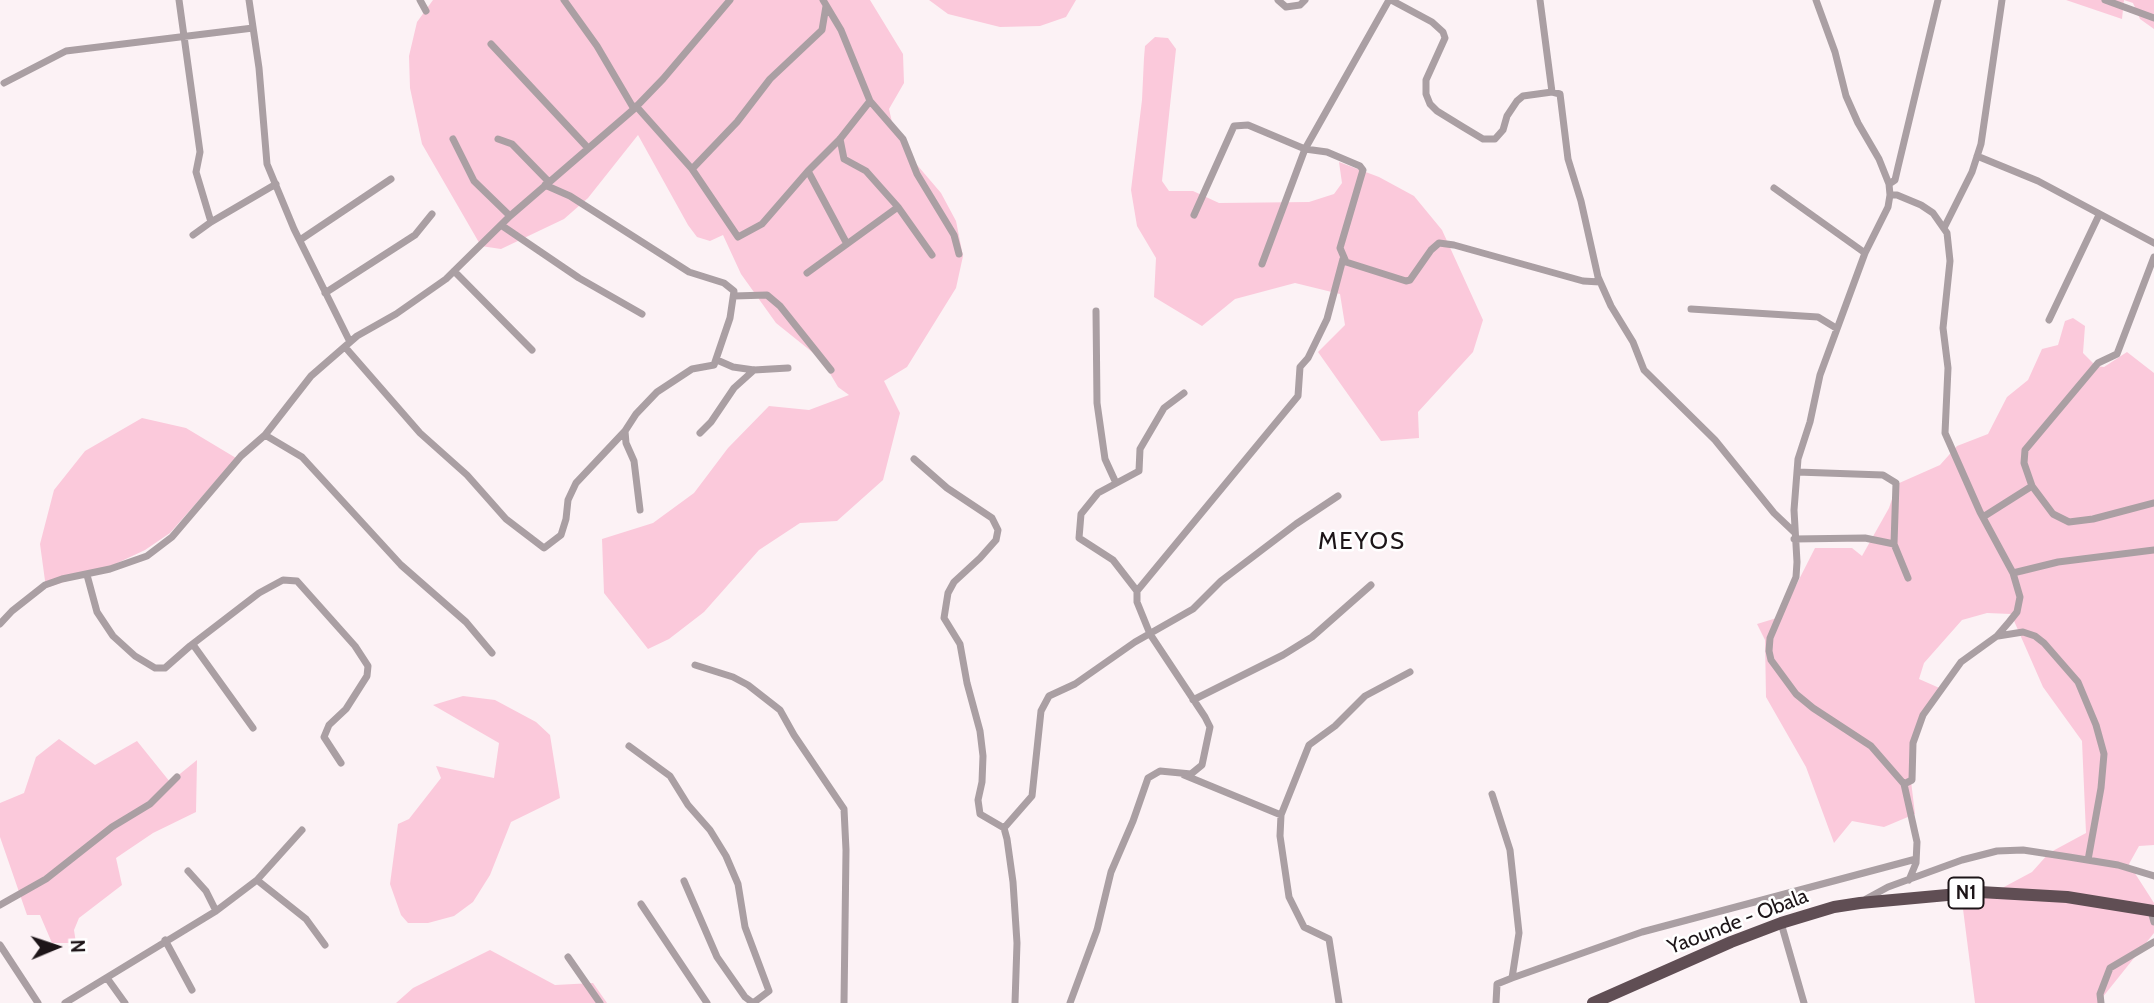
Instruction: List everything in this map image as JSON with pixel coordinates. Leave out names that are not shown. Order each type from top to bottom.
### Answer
[{"type":"highway","name":"Yaounde - Obala","points":[[1593,1003],[1720,947],[1781,923],[1834,907],[1980,892],[2067,897],[2153,914]]},
{"type":"street","points":[[179,0],[200,152],[196,172],[211,222]]},
{"type":"street","points":[[248,0],[267,164],[347,344],[420,433],[467,475],[506,519],[544,548],[561,535],[568,500],[576,483],[625,431],[636,414],[657,392],[691,369],[713,365],[730,318],[734,296],[730,286],[689,272],[547,183],[513,144],[498,139]]},
{"type":"street","points":[[420,0],[426,11]]},
{"type":"street","points":[[564,0],[597,46],[635,108],[692,169],[738,237],[762,224],[840,139],[870,101]]},
{"type":"street","points":[[0,624],[45,585],[110,569],[147,556],[173,537],[241,456],[265,435],[311,376],[347,344],[396,314],[454,271],[510,216],[635,108],[730,0]]},
{"type":"street","points":[[1278,0],[1286,7],[1300,5],[1305,0]]},
{"type":"street","points":[[1262,264],[1305,149],[1390,0],[1432,22],[1443,32],[1445,38],[1426,80],[1426,94],[1437,111],[1483,139],[1494,139],[1503,130],[1507,116],[1523,96],[1552,92],[1560,94],[1568,159],[1600,282],[1633,342],[1644,370],[1715,440],[1794,536],[1866,538],[1894,544]]},
{"type":"street","points":[[1540,0],[1552,92]]},
{"type":"street","points":[[1816,0],[1835,52],[1846,96],[1858,124],[1879,159],[1889,184],[1890,195],[1888,207],[1865,253],[1820,375],[1797,472],[1794,536],[1796,577],[1770,638],[1771,660],[1796,694],[1871,746],[1904,784],[1917,842],[1916,859],[1909,880]]},
{"type":"street","points":[[1889,184],[1895,180],[1938,0]]},
{"type":"street","points":[[1944,228],[1972,172],[1977,156],[2002,0]]},
{"type":"street","points":[[2105,0],[2154,18]]},
{"type":"street","points":[[692,169],[737,122],[770,79],[822,30],[825,3]]},
{"type":"street","points":[[825,3],[841,30],[870,101],[903,139],[916,174],[954,236],[959,254]]},
{"type":"street","points":[[4,83],[66,51],[253,28]]},
{"type":"street","points":[[491,44],[587,148]]},
{"type":"street","points":[[1137,591],[1298,396],[1300,368],[1308,358],[1327,319],[1343,259],[1340,248],[1363,170],[1360,166],[1327,152],[1305,149],[1248,125],[1234,126],[1194,215]]},
{"type":"street","points":[[453,139],[474,181],[510,216]]},
{"type":"street","points":[[840,139],[844,159],[866,171],[898,207],[932,256]]},
{"type":"street","points":[[1977,156],[2038,181],[2154,243]]},
{"type":"street","points":[[808,171],[847,244]]},
{"type":"street","points":[[300,240],[391,179]]},
{"type":"street","points":[[193,235],[276,184]]},
{"type":"street","points":[[1774,188],[1865,253]]},
{"type":"street","points":[[1890,195],[1897,195],[1921,205],[1933,213],[1944,228],[1950,261],[1943,328],[1948,368],[1945,433],[1983,517],[2013,573],[2020,597],[2017,611],[1997,636],[1961,662],[1923,715],[1913,743],[1912,780],[1904,784]]},
{"type":"street","points":[[807,273],[898,207]]},
{"type":"street","points":[[326,293],[415,235],[432,214]]},
{"type":"street","points":[[2049,320],[2099,215]]},
{"type":"street","points":[[501,225],[579,278],[642,314]]},
{"type":"street","points":[[1343,259],[1359,267],[1406,281],[1410,280],[1439,243],[1583,281],[1600,282]]},
{"type":"street","points":[[2154,257],[2117,354],[2098,363],[2025,450],[2024,463],[2032,486],[2053,514],[2069,523],[2154,503]]},
{"type":"street","points":[[454,271],[532,350]]},
{"type":"street","points":[[734,296],[767,295],[780,306],[831,370]]},
{"type":"street","points":[[1691,309],[1818,317],[1836,328]]},
{"type":"street","points":[[1096,311],[1097,403],[1105,459],[1116,483]]},
{"type":"street","points":[[716,360],[733,367],[754,370],[788,368]]},
{"type":"street","points":[[700,433],[711,422],[734,388],[754,370]]},
{"type":"street","points":[[1183,775],[1191,774],[1202,765],[1210,727],[1150,634],[1137,602],[1137,591],[1113,560],[1079,538],[1081,514],[1098,493],[1139,471],[1140,449],[1164,408],[1184,393]]},
{"type":"street","points":[[625,431],[626,443],[634,461],[640,510]]},
{"type":"street","points":[[265,435],[302,457],[401,565],[466,622],[492,653]]},
{"type":"street","points":[[914,459],[947,488],[992,518],[998,530],[996,540],[954,582],[948,593],[944,618],[960,645],[980,731],[984,756],[978,800],[980,814],[1004,828]]},
{"type":"street","points":[[1797,472],[1883,475],[1896,483],[1894,544],[1908,578]]},
{"type":"street","points":[[1983,517],[2032,486]]},
{"type":"street","points":[[1004,828],[1032,796],[1041,711],[1049,696],[1075,684],[1193,609],[1221,582],[1296,524],[1338,496]]},
{"type":"street","points":[[2013,573],[2058,562],[2154,550]]},
{"type":"street","points":[[87,575],[97,612],[113,636],[144,663],[155,668],[165,668],[259,593],[283,580],[297,581],[355,646],[368,666],[367,676],[346,709],[329,725],[324,737],[341,763]]},
{"type":"street","points":[[1193,700],[1283,655],[1312,636],[1371,585]]},
{"type":"street","points":[[1997,636],[2023,632],[2035,636],[2078,682],[2083,693],[2104,754],[2101,788],[2088,860]]},
{"type":"street","points":[[190,646],[194,646],[201,653],[253,728]]},
{"type":"street","points":[[695,664],[748,685],[780,710],[794,736],[844,809],[844,1003]]},
{"type":"street","points":[[1339,1003],[1329,939],[1304,927],[1289,897],[1280,836],[1281,815],[1309,745],[1335,726],[1365,696],[1410,672]]},
{"type":"street","points":[[629,746],[670,776],[726,856],[738,884],[746,927],[769,991],[753,1003],[745,997],[716,957],[684,881]]},
{"type":"street","points":[[1070,1003],[1097,930],[1111,872],[1148,778],[1160,771],[1183,775],[1281,815]]},
{"type":"street","points":[[0,905],[46,879],[113,827],[150,804],[177,777]]},
{"type":"street","points":[[1492,794],[1510,850],[1519,933],[1512,978]]},
{"type":"street","points":[[1004,828],[1013,883],[1016,931],[1015,1003]]},
{"type":"street","points":[[65,1003],[216,911],[257,880],[302,830]]},
{"type":"street","points":[[1860,903],[1888,887],[1980,854],[1997,851],[2023,850],[2088,860],[2154,876]]},
{"type":"street","points":[[1496,1003],[1497,985],[1642,932],[1916,859]]},
{"type":"street","points":[[188,871],[206,891],[216,911]]},
{"type":"street","points":[[257,880],[306,919],[325,945]]},
{"type":"street","points":[[641,904],[707,1003]]},
{"type":"street","points":[[1781,923],[1804,1003]]},
{"type":"street","points":[[165,940],[192,990]]},
{"type":"street","points":[[2101,1003],[2100,994],[2110,968],[2154,942]]},
{"type":"street","points":[[0,944],[38,1003]]},
{"type":"street","points":[[568,957],[600,1003]]},
{"type":"street","points":[[107,978],[125,1003]]},
{"type":"shaded area","points":[[433,0],[870,0],[903,54],[904,83],[889,109],[892,122],[906,152],[941,193],[956,221],[963,256],[956,288],[907,367],[884,381],[900,413],[883,480],[837,521],[800,523],[759,550],[704,612],[669,639],[648,649],[604,593],[602,539],[653,523],[694,493],[728,448],[769,406],[809,410],[849,395],[838,387],[822,360],[776,323],[741,274],[723,235],[710,241],[697,237],[638,135],[588,198],[564,219],[501,249],[481,246],[422,144],[410,88],[409,56],[417,22]]},
{"type":"shaded area","points":[[929,0],[1076,0],[1066,17],[1040,26],[1000,27],[948,14]]},
{"type":"shaded area","points":[[2066,0],[2124,0],[2122,19]]},
{"type":"shaded area","points":[[2124,0],[2154,0],[2154,29],[2140,19],[2133,3]]},
{"type":"shaded area","points":[[1155,37],[1168,38],[1176,49],[1162,181],[1169,191],[1193,191],[1219,203],[1309,202],[1334,194],[1342,183],[1339,162],[1379,177],[1414,196],[1442,230],[1483,320],[1473,352],[1418,412],[1419,438],[1381,441],[1318,352],[1345,325],[1340,294],[1295,283],[1235,299],[1202,326],[1154,297],[1156,258],[1137,226],[1131,190],[1142,100],[1145,46]]},
{"type":"shaded area","points":[[2073,318],[2085,326],[2083,353],[2096,366],[2104,367],[2127,352],[2154,373],[2154,845],[2139,846],[2129,864],[2154,903],[2154,933],[2098,1003],[1975,1003],[1963,909],[2032,872],[2049,853],[2086,833],[2082,741],[2043,687],[2011,614],[1987,613],[1962,620],[1924,663],[1919,679],[1944,690],[1925,713],[1913,743],[1911,781],[1915,814],[1884,827],[1852,821],[1834,843],[1806,767],[1766,697],[1765,640],[1757,624],[1780,617],[1815,548],[1852,548],[1862,556],[1889,508],[1897,484],[1940,465],[1957,446],[1988,434],[2007,397],[2028,380],[2042,349],[2058,345],[2065,321]]},
{"type":"shaded area","points":[[142,418],[186,428],[236,458],[170,533],[145,550],[109,567],[46,588],[40,544],[54,490],[85,451]]},
{"type":"shaded area","points":[[463,696],[495,700],[536,722],[550,735],[560,798],[511,822],[490,875],[473,902],[454,916],[428,923],[408,923],[401,915],[390,884],[398,824],[409,819],[441,778],[436,766],[494,778],[499,743],[433,705]]},
{"type":"shaded area","points":[[59,739],[95,765],[137,741],[170,782],[197,760],[196,812],[153,833],[116,858],[122,885],[79,918],[74,930],[76,943],[52,943],[40,915],[27,915],[0,837],[0,803],[24,793],[36,757]]},
{"type":"shaded area","points":[[490,950],[555,985],[593,983],[607,1003],[396,1003],[413,988]]},
{"type":"district","name":"MEYOS","points":[[1362,542]]}]
